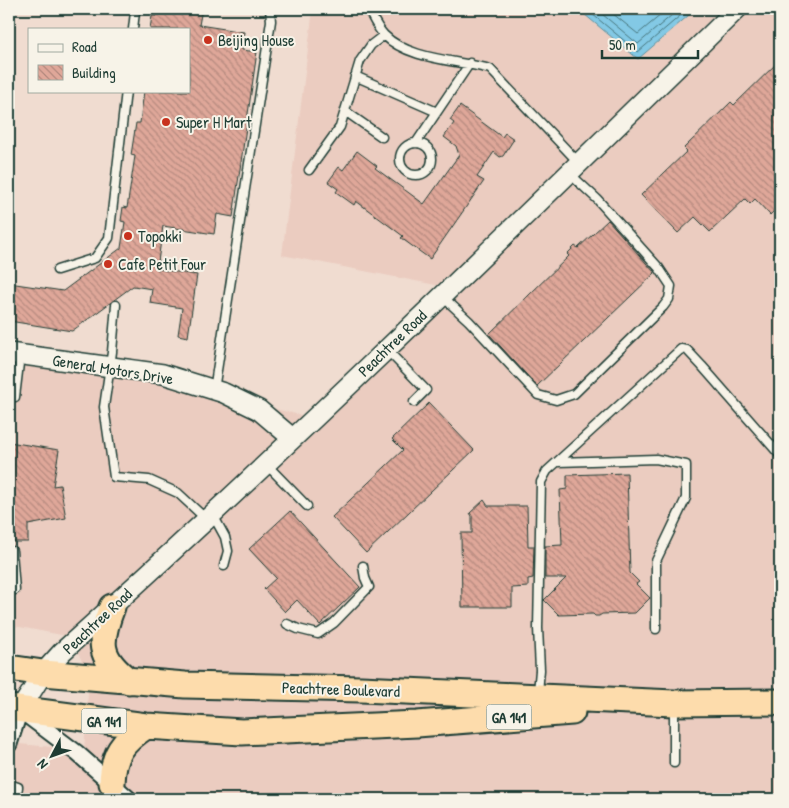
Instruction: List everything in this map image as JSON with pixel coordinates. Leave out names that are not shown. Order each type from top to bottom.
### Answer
[{"type":"highway","points":[[112,606],[102,634],[103,649],[113,667],[129,681]]},
{"type":"highway","name":"Peachtree Boulevard","points":[[9,668],[43,673],[185,685],[361,689],[674,703],[780,702]]},
{"type":"highway","name":"Peachtree Boulevard","points":[[15,709],[146,726],[242,732],[516,717],[674,703]]},
{"type":"highway","points":[[116,792],[113,767],[117,754],[131,737],[146,726]]},
{"type":"street","name":"Peachtree Road","points":[[15,709],[62,652],[265,464],[737,9]]},
{"type":"street","name":"General Motors Drive","points":[[15,354],[163,374],[214,390],[259,410],[292,438]]},
{"type":"street","points":[[9,744],[15,709],[77,754],[116,792]]},
{"type":"lane","points":[[133,9],[135,12],[133,28]]},
{"type":"lane","points":[[214,390],[271,21],[270,9]]},
{"type":"lane","points":[[368,9],[384,36],[396,44],[417,54],[470,63],[490,69],[574,168],[597,199],[659,268],[671,286],[669,299],[663,307],[574,394],[556,400],[538,394],[442,295]]},
{"type":"lane","points":[[309,170],[340,127],[360,61],[371,45],[384,36]]},
{"type":"lane","points":[[416,143],[426,146],[430,150],[432,161],[427,170],[418,175],[407,172],[403,168],[400,159],[403,149],[416,143],[470,63]]},
{"type":"lane","points":[[355,76],[437,112]]},
{"type":"lane","points":[[57,270],[95,258],[110,238],[126,92]]},
{"type":"lane","points":[[345,112],[382,137]]},
{"type":"lane","points":[[116,305],[104,407],[114,477],[149,480],[178,493],[209,516],[225,537],[228,550],[224,566]]},
{"type":"lane","points":[[385,349],[426,390],[414,402]]},
{"type":"lane","points":[[538,698],[540,670],[538,628],[541,482],[547,471],[682,349],[687,350],[702,366],[780,455]]},
{"type":"lane","points":[[15,354],[15,397]]},
{"type":"lane","points":[[558,462],[656,459],[686,465],[686,498],[656,561],[656,629]]},
{"type":"lane","points":[[265,464],[307,506]]},
{"type":"lane","points":[[12,551],[15,590]]},
{"type":"lane","points":[[287,624],[318,634],[334,623],[369,587],[363,566]]},
{"type":"lane","points":[[674,703],[674,763]]},
{"type":"lane","points":[[9,784],[18,787],[16,799]]},
{"type":"shaded area","points":[[313,9],[780,9],[780,799],[9,799],[9,743],[84,750],[89,679],[72,637],[9,625],[9,344],[304,416],[441,286],[282,255]]},
{"type":"water","points":[[578,9],[696,9],[638,59]]},
{"type":"building","points":[[157,9],[202,9],[199,25],[244,32],[242,50],[257,52],[233,217],[217,214],[214,234],[163,226],[157,269],[197,275],[188,337],[178,335],[182,308],[150,303],[152,289],[133,286],[72,331],[9,321],[9,283],[63,291],[121,248],[125,222],[121,221],[123,207],[127,208],[135,156],[131,155],[136,123],[140,123],[144,92],[190,92],[190,28],[150,28],[152,16],[156,16]]},
{"type":"building","points":[[780,60],[780,205],[770,215],[755,199],[750,204],[745,199],[710,232],[695,217],[678,233],[641,195],[687,151],[684,148],[731,102],[734,105]]},
{"type":"building","points":[[460,106],[502,137],[505,133],[514,139],[503,156],[500,157],[494,152],[477,177],[484,181],[430,259],[356,201],[354,205],[336,192],[338,189],[328,182],[339,167],[343,170],[357,151],[377,166],[375,168],[424,204],[459,155],[456,146],[444,137],[454,123],[450,120]]},
{"type":"building","points":[[608,220],[655,273],[537,386],[489,334],[569,256],[567,254],[575,246],[578,248]]},
{"type":"building","points":[[429,403],[474,450],[366,553],[332,517],[403,450],[392,439]]},
{"type":"building","points":[[9,442],[59,450],[53,486],[60,485],[66,518],[28,525],[28,542],[9,542]]},
{"type":"building","points":[[627,473],[630,573],[639,582],[636,584],[650,598],[635,613],[602,614],[599,616],[593,614],[559,615],[544,600],[566,578],[545,578],[545,546],[562,545],[560,490],[567,489],[567,475]]},
{"type":"building","points":[[484,500],[488,506],[527,506],[528,546],[534,546],[533,578],[528,579],[528,587],[512,588],[512,607],[462,607],[461,533],[472,533],[472,516],[470,513]]},
{"type":"building","points":[[290,511],[360,587],[320,625],[297,600],[285,612],[264,589],[276,578],[249,549]]},
{"type":"place","name":"Beijing House","points":[[208,40]]},
{"type":"place","name":"Super H Mart","points":[[166,122]]},
{"type":"place","name":"Topokki","points":[[128,236]]},
{"type":"place","name":"Cafe Petit Four","points":[[108,264]]}]
